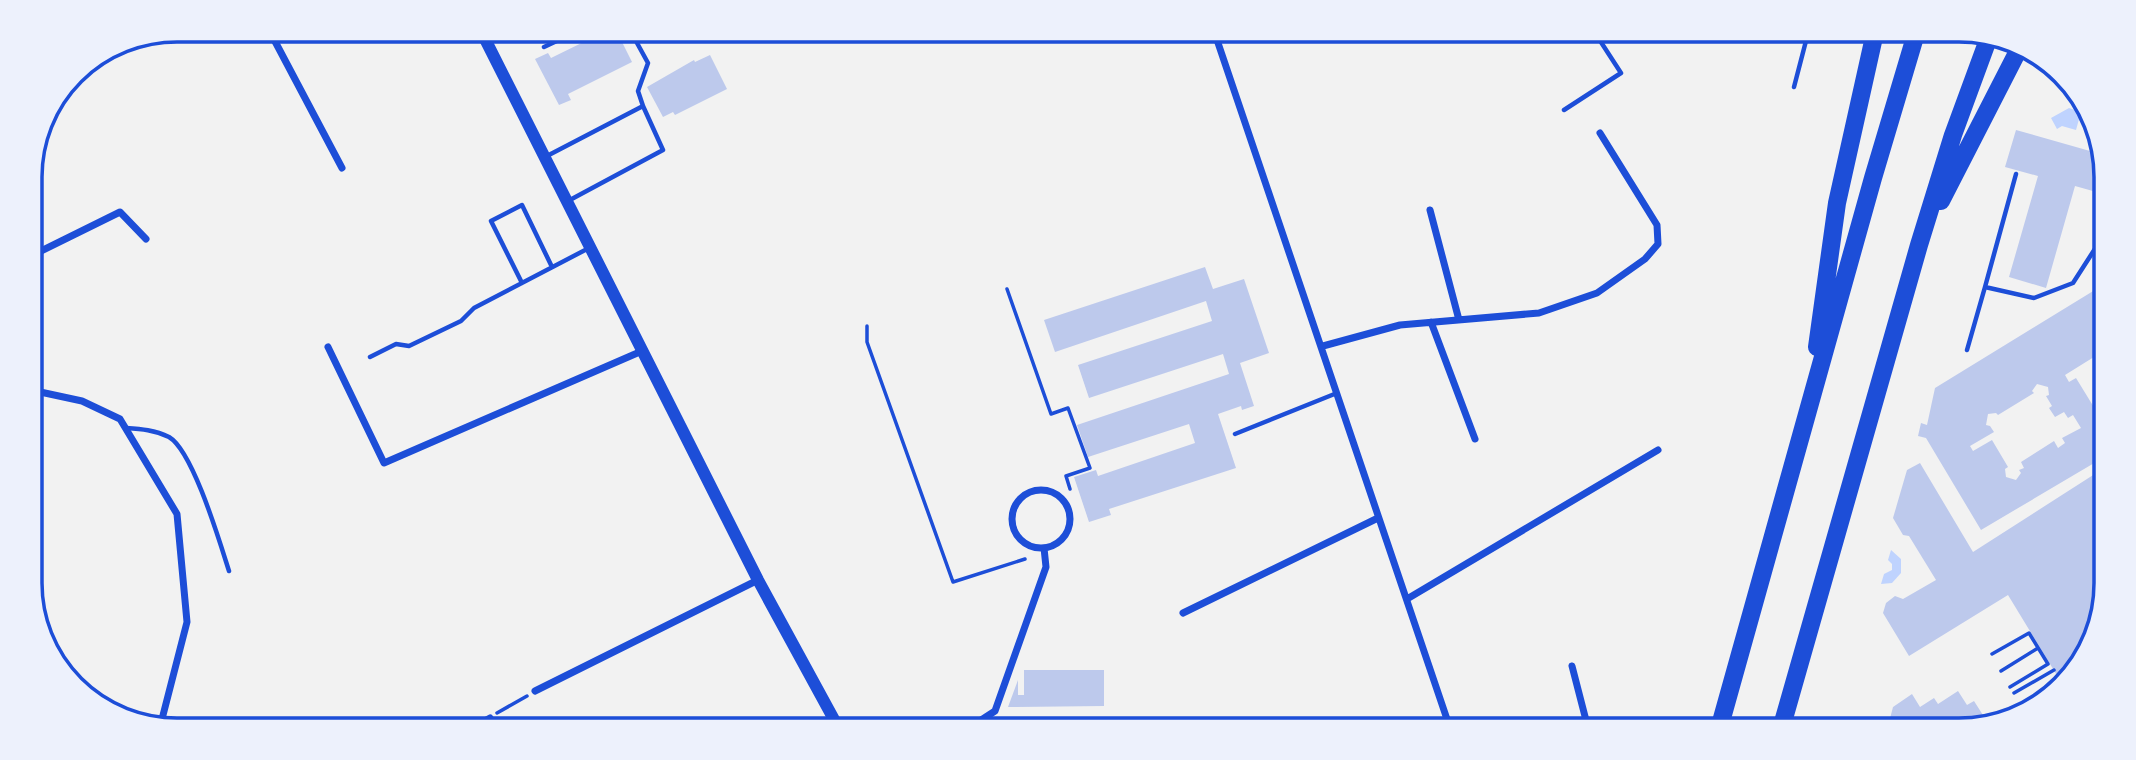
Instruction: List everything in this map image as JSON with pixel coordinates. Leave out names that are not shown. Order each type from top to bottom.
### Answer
[{"type":"highway","points":[[1807,420],[1836,203],[1873,42]]},
{"type":"highway","points":[[1723,718],[1873,178],[1914,42]]},
{"type":"highway","points":[[1784,718],[1919,244],[1953,135],[1986,45]]},
{"type":"highway","points":[[1919,244],[2016,55]]},
{"type":"street","points":[[275,42],[342,168]]},
{"type":"street","points":[[487,42],[758,580],[833,718]]},
{"type":"street","points":[[1218,42],[1323,346],[1447,718]]},
{"type":"street","points":[[1323,346],[1400,325],[1539,313],[1597,293],[1645,259],[1658,244],[1657,225],[1600,133]]},
{"type":"street","points":[[1430,210],[1459,320]]},
{"type":"street","points":[[42,251],[120,212],[146,239]]},
{"type":"street","points":[[1431,322],[1475,439]]},
{"type":"street","points":[[328,347],[384,463],[642,351]]},
{"type":"street","points":[[42,392],[82,401],[120,419],[177,514],[187,622],[163,717]]},
{"type":"street","points":[[1407,599],[1658,450]]},
{"type":"street","points":[[1041,490],[1059,496],[1070,513],[1070,522],[1062,540],[1044,548],[1026,544],[1019,537],[1012,520],[1017,502],[1023,496],[1041,490]]},
{"type":"street","points":[[1183,613],[1378,518]]},
{"type":"street","points":[[984,718],[995,711],[1046,567],[1044,548]]},
{"type":"street","points":[[534,691],[758,580]]},
{"type":"street","points":[[1572,666],[1585,718]]},
{"type":"lane","points":[[544,47],[555,42]]},
{"type":"lane","points":[[567,202],[663,150],[638,91],[648,63],[636,42]]},
{"type":"lane","points":[[1564,110],[1621,73],[1601,42]]},
{"type":"lane","points":[[1794,87],[1806,42]]},
{"type":"lane","points":[[545,158],[643,106]]},
{"type":"lane","points":[[1968,350],[2015,174]]},
{"type":"lane","points":[[522,283],[491,220],[522,205],[552,267]]},
{"type":"lane","points":[[370,357],[396,344],[410,346],[461,321],[474,308],[590,247]]},
{"type":"lane","points":[[1985,287],[2034,299],[2073,283],[2094,250]]},
{"type":"lane","points":[[1235,434],[1338,392]]},
{"type":"lane","points":[[126,428],[150,430],[172,438],[187,459],[214,522],[229,571]]},
{"type":"path","points":[[1007,289],[1051,414],[1068,408],[1090,468],[1066,476],[1070,489]]},
{"type":"path","points":[[867,326],[867,342],[953,582],[1025,559]]},
{"type":"path","points":[[1992,654],[2029,633],[2048,664],[2010,687]]},
{"type":"path","points":[[2001,671],[2038,648]]},
{"type":"path","points":[[2014,694],[2054,670]]},
{"type":"path","points":[[490,718],[534,691]]},
{"type":"water","points":[[2069,108],[2076,110],[2080,117],[2076,130],[2062,126],[2057,129],[2051,118]]},
{"type":"water","points":[[1891,550],[1901,559],[1901,573],[1892,583],[1881,584],[1884,574],[1892,570],[1892,564],[1888,560]]},
{"type":"building","points":[[584,42],[622,42],[632,62],[568,94],[571,100],[559,105],[535,59],[548,53],[551,58]]},
{"type":"building","points":[[710,55],[727,89],[675,115],[673,112],[663,117],[647,87],[694,60],[695,62]]},
{"type":"building","points":[[2016,130],[2091,151],[2094,191],[2075,186],[2046,288],[2009,277],[2038,176],[2005,167]]},
{"type":"building","points":[[1205,267],[1213,289],[1244,279],[1269,353],[1240,363],[1254,406],[1242,410],[1241,406],[1218,414],[1236,468],[1109,509],[1111,515],[1089,522],[1074,477],[1096,470],[1098,476],[1195,443],[1189,424],[1088,457],[1077,425],[1229,374],[1223,354],[1089,398],[1078,365],[1212,321],[1206,301],[1055,352],[1044,320]]},
{"type":"building","points":[[2094,291],[2094,357],[2065,375],[2069,382],[2076,378],[2094,407],[2094,463],[1981,530],[1926,438],[1918,436],[1921,423],[1927,425],[1935,388]],"holes":[[[2037,384],[2048,387],[2049,395],[2046,396],[2052,406],[2049,408],[2055,417],[2064,412],[2068,418],[2073,415],[2081,428],[2062,438],[2065,443],[2058,448],[2054,441],[2021,462],[2024,468],[2019,470],[2021,473],[2016,480],[2006,477],[2005,469],[2008,467],[1992,440],[1973,451],[1970,446],[1994,432],[1986,425],[1988,414],[1998,415],[2034,393],[2032,391]]]},
{"type":"building","points":[[1920,463],[1973,552],[2094,474],[2094,592],[2091,609],[2080,643],[2057,675],[2008,595],[1909,656],[1883,613],[1886,603],[1895,596],[1903,599],[1936,580],[1909,536],[1903,535],[1893,518],[1907,470]]},
{"type":"building","points":[[1024,670],[1104,670],[1104,706],[1008,707],[1018,680],[1018,695],[1024,695]]},
{"type":"building","points":[[1958,691],[1967,705],[1974,701],[1983,715],[1968,718],[1890,718],[1893,707],[1912,694],[1920,707],[1934,698],[1938,704]]}]
